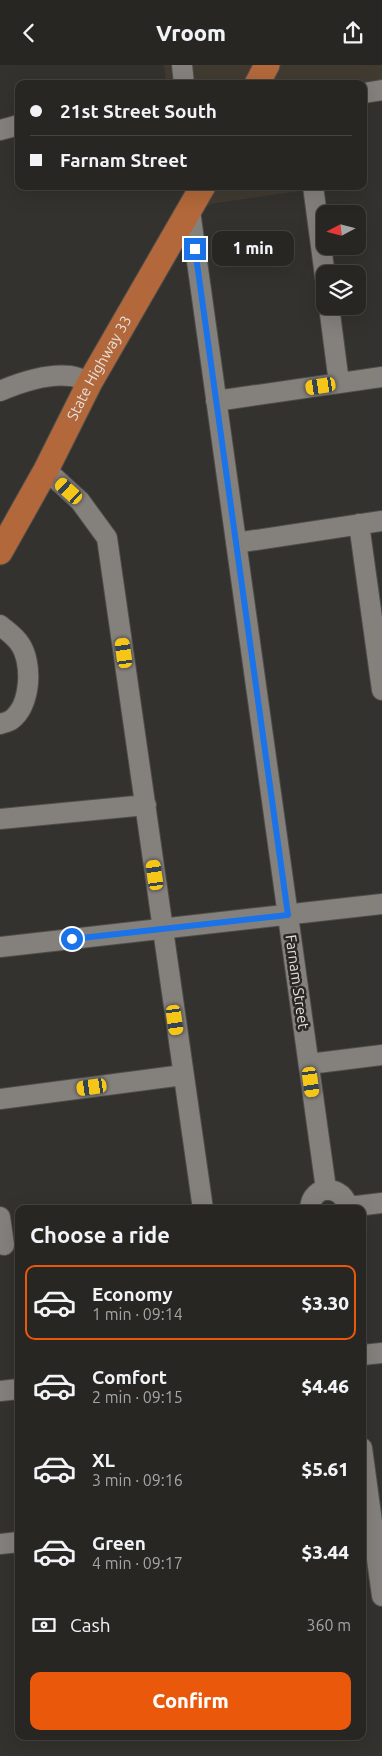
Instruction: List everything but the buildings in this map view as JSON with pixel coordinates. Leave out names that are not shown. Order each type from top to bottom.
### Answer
[{"type":"main road","points":[[259,80],[267,65]]},
{"type":"main road","name":"State Highway 33","points":[[0,552],[46,470],[90,382],[201,190]]},
{"type":"street","points":[[182,65],[184,80]]},
{"type":"street","points":[[367,92],[382,90]]},
{"type":"street","points":[[0,130],[15,126]]},
{"type":"street","points":[[314,190],[324,265]]},
{"type":"street","name":"Farnam Street","points":[[190,211],[326,1189]]},
{"type":"street","points":[[330,315],[339,383]]},
{"type":"street","points":[[0,391],[16,384],[51,376],[72,376],[90,382]]},
{"type":"street","points":[[216,401],[382,377]]},
{"type":"street","points":[[46,470],[80,501],[107,538],[202,1205]]},
{"type":"street","points":[[236,543],[382,521]]},
{"type":"street","points":[[359,524],[382,690]]},
{"type":"street","points":[[0,625],[21,645],[26,655],[28,679],[24,701],[17,713],[10,720],[0,724]]},
{"type":"street","points":[[0,819],[146,805]]},
{"type":"street","points":[[0,947],[382,905]]},
{"type":"street","points":[[309,1064],[382,1055]]},
{"type":"street","points":[[0,1099],[183,1075]]},
{"type":"street","points":[[311,1205],[316,1194],[326,1189],[338,1192],[347,1205]]},
{"type":"street","points":[[366,1205],[382,1203]]},
{"type":"street","points":[[0,1217],[8,1244]]},
{"type":"street","points":[[366,1355],[382,1353]]},
{"type":"street","points":[[0,1391],[15,1389]]},
{"type":"street","points":[[366,1472],[382,1596]]},
{"type":"street","points":[[0,1544],[15,1542]]},
{"type":"shaded area","points":[[164,65],[382,65],[382,90],[367,85],[367,80],[166,80]]},
{"type":"shaded area","points":[[201,190],[307,190],[216,203],[190,211]]},
{"type":"route","points":[[72,939],[288,915],[195,249]]}]
